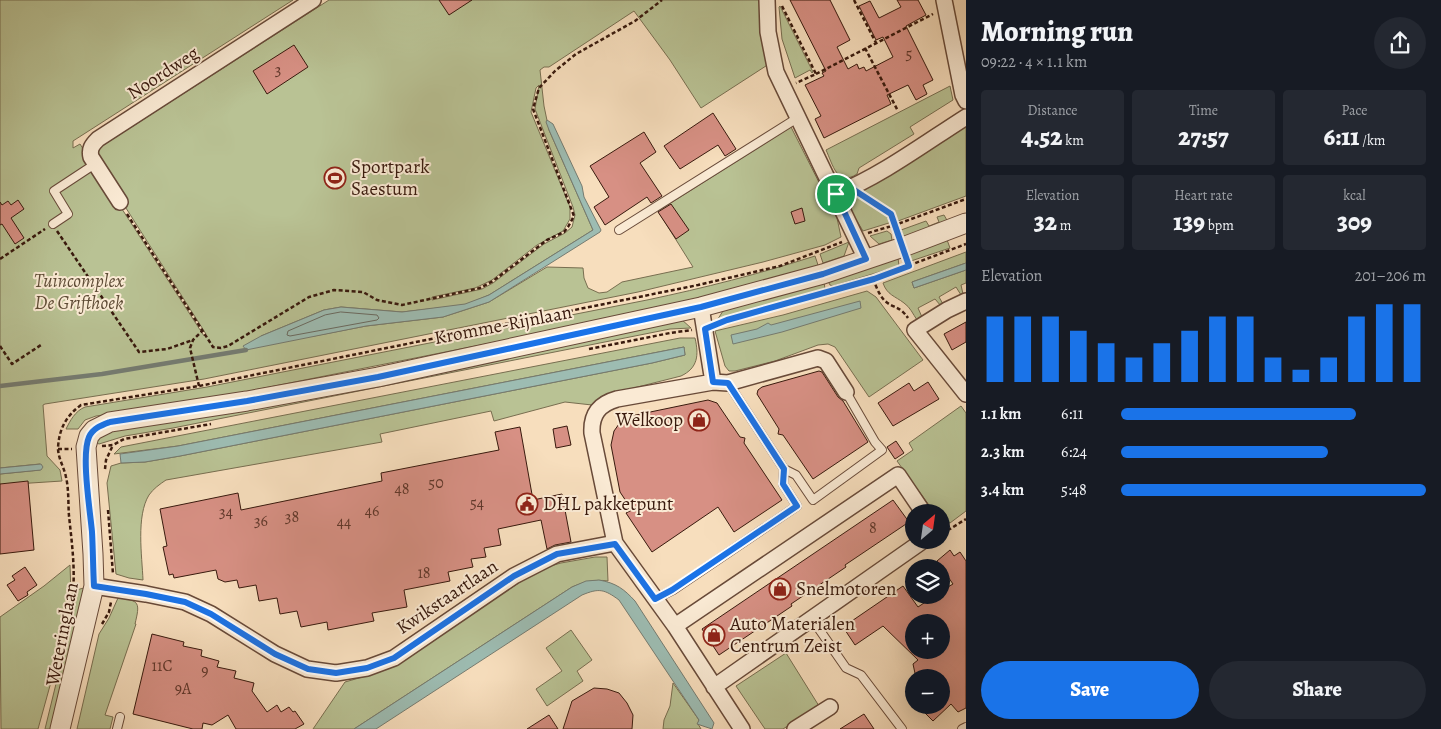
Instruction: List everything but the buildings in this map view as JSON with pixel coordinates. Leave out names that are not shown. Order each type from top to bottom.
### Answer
[{"type":"street","name":"Noordweg","points":[[95,164],[90,152],[92,144],[98,139],[313,0]]},
{"type":"street","points":[[945,4],[963,95],[966,101]]},
{"type":"street","points":[[766,6],[768,32],[776,72],[866,259]]},
{"type":"street","points":[[836,194],[851,188],[966,117]]},
{"type":"street","points":[[95,164],[120,202]]},
{"type":"street","name":"Kromme-Rijnlaan","points":[[89,436],[94,430],[110,422],[247,401],[378,377],[701,307],[823,274],[966,223]]},
{"type":"street","points":[[966,301],[947,310],[915,330],[966,394]]},
{"type":"street","points":[[701,307],[705,329],[721,382]]},
{"type":"street","points":[[742,729],[699,662],[615,544],[591,423],[602,405],[617,399],[721,382],[818,358],[826,361],[846,392]]},
{"type":"street","name":"Weteringlaan","points":[[60,729],[94,586],[85,455],[89,436]]},
{"type":"street","points":[[674,626],[898,476],[917,504]]},
{"type":"street","name":"Kwikstaartlaan","points":[[94,586],[185,602],[211,614],[275,654],[308,669],[336,673],[367,668],[394,658],[514,576],[557,554],[615,544]]},
{"type":"street","points":[[714,687],[911,549]]},
{"type":"street","points":[[795,729],[830,707]]},
{"type":"lane","points":[[619,230],[799,117]]},
{"type":"lane","points":[[52,224],[68,214],[54,190],[95,164]]},
{"type":"lane","points":[[721,382],[784,469],[796,475],[813,500],[882,450],[875,442],[846,392]]},
{"type":"lane","points":[[655,599],[672,590],[797,506],[783,484],[784,469]]},
{"type":"lane","points":[[812,619],[846,668],[861,675],[902,729]]},
{"type":"lane","points":[[117,729],[120,717]]},
{"type":"lane","points":[[962,729],[966,727]]},
{"type":"path","points":[[120,202],[213,347],[221,348],[228,346],[309,297],[334,290],[363,292],[377,300],[402,305],[480,288],[493,281],[547,240],[564,232],[574,216],[533,109],[539,88],[576,54],[635,21],[662,0]]},
{"type":"path","points":[[854,0],[876,43]]},
{"type":"path","points":[[766,6],[780,2],[816,74]]},
{"type":"path","points":[[784,88],[876,43],[945,4]]},
{"type":"path","points":[[865,48],[898,111]]},
{"type":"path","points":[[851,188],[891,214],[903,247]]},
{"type":"path","name":"Kromme-Rijnlaan","points":[[58,449],[61,430],[67,418],[81,405],[199,386],[698,285],[780,266],[856,236],[895,225],[966,199]]},
{"type":"path","points":[[0,258],[52,224],[139,352],[168,349],[193,340]]},
{"type":"path","points":[[705,329],[727,320],[874,279],[966,244]]},
{"type":"path","points":[[874,279],[878,290],[885,300],[903,310],[915,330]]},
{"type":"path","points":[[199,386],[190,348],[193,340],[202,331]]},
{"type":"path","points":[[0,346],[12,364],[40,345]]},
{"type":"path","name":"Weteringlaan","points":[[58,449],[60,462],[66,478],[73,554],[74,584],[70,609]]},
{"type":"path","points":[[950,529],[966,519]]},
{"type":"green space","name":"Tuincomplex De Grifthoek","points":[[0,0],[293,0],[73,141],[73,148],[80,144],[204,336],[206,334],[91,153],[329,0],[761,0],[769,64],[701,108],[670,60],[634,11],[549,67],[544,67],[540,70],[549,130],[593,230],[489,295],[465,305],[402,312],[341,307],[324,310],[261,336],[314,336],[366,326],[443,317],[489,302],[547,267],[583,268],[588,288],[599,293],[607,292],[622,282],[693,267],[658,211],[791,127],[837,218],[841,237],[825,245],[763,262],[638,292],[204,379],[45,404],[43,405],[47,456],[60,470],[62,481],[0,485],[0,474],[40,470],[40,464],[0,468]],"holes":[[[539,85],[535,109],[573,207],[575,215],[572,227],[544,244],[493,283],[482,289],[432,300],[432,297],[475,288],[492,280],[537,245],[563,231],[570,219],[570,207],[531,112],[536,88]]]},
{"type":"green space","points":[[779,7],[812,73],[810,70],[795,78],[782,39]]},
{"type":"green space","points":[[950,86],[953,100],[910,127],[914,134],[859,168],[857,174],[845,178],[840,176],[826,150]]},
{"type":"green space","points":[[966,119],[966,196],[898,221],[897,218],[891,219],[892,222],[863,231],[851,207],[851,202],[856,192]]},
{"type":"green space","points":[[944,215],[948,222],[903,237],[901,230],[926,221],[929,226],[939,222],[937,217]]},
{"type":"green space","points":[[887,231],[891,234],[892,240],[879,244],[870,236]]},
{"type":"green space","points":[[946,237],[950,248],[911,261],[908,254]]},
{"type":"green space","points":[[849,242],[844,256],[823,263],[820,254]]},
{"type":"green space","points":[[966,252],[966,263],[912,282],[914,288],[966,270],[966,283],[961,285],[963,294],[961,295],[956,287],[939,297],[943,304],[941,306],[935,299],[918,308],[922,317],[917,320],[908,306],[889,293],[883,283]]},
{"type":"green space","points":[[815,256],[818,265],[794,275],[611,319],[169,407],[96,416],[85,420],[78,429],[66,429],[76,414],[85,407],[207,387],[647,300],[773,269]]},
{"type":"green space","points":[[898,258],[899,266],[833,286],[828,281]]},
{"type":"green space","points":[[824,282],[825,289],[730,316],[716,322],[723,311]]},
{"type":"green space","points":[[867,291],[876,297],[923,360],[869,397],[835,347],[828,344],[818,345],[775,361],[735,371],[729,371],[725,366],[715,331],[783,315]]},
{"type":"green space","points":[[681,319],[691,328],[670,329],[125,436],[99,444],[95,442],[108,431]]},
{"type":"green space","points":[[680,338],[695,338],[696,360],[687,373],[602,396],[592,405],[565,402],[494,421],[491,411],[380,434],[382,442],[166,480],[149,495],[142,514],[143,580],[116,574],[107,483],[111,466],[121,463],[145,462],[180,456],[652,363],[685,355],[684,347],[178,446],[114,454],[121,447]]},
{"type":"green space","points":[[961,406],[966,413],[966,511],[950,523],[950,504],[928,504],[897,461],[913,450],[909,443]]},
{"type":"green space","points":[[595,557],[607,557],[608,581],[589,581],[572,587],[354,729],[313,729],[345,682],[373,674],[406,657],[540,569]]},
{"type":"green space","points":[[70,565],[71,596],[38,729],[1,729],[0,617]]},
{"type":"green space","points":[[84,588],[54,729],[45,729],[72,618],[76,590]]},
{"type":"green space","points":[[118,598],[131,600],[137,604],[138,611],[136,624],[105,715],[113,717],[110,729],[77,729],[99,634]]},
{"type":"green space","points":[[571,630],[592,660],[577,671],[583,681],[547,706],[536,689],[562,671],[546,648]]},
{"type":"green space","points":[[786,653],[819,706],[783,729],[765,729],[736,686]]},
{"type":"green space","points":[[673,683],[699,720],[698,724],[701,729],[663,729],[664,720],[670,706]]},
{"type":"water","points":[[547,120],[553,124],[582,186],[584,197],[601,230],[600,232],[489,302],[443,317],[366,326],[246,350],[243,346],[261,336],[324,310],[341,307],[402,312],[465,304],[489,295],[593,230],[549,130]]},
{"type":"water","points":[[966,263],[966,270],[914,288],[912,282]]},
{"type":"water","points":[[860,301],[861,308],[782,332],[733,344],[731,335],[757,329],[768,323],[771,325]]},
{"type":"water","points":[[684,347],[685,355],[652,363],[180,456],[145,462],[121,463],[120,454],[178,446]]},
{"type":"water","points":[[41,464],[43,467],[41,470],[0,474],[0,468]]},
{"type":"water","points":[[599,580],[619,587],[635,601],[714,723],[712,729],[697,724],[699,720],[619,600],[605,592],[593,591],[582,595],[376,729],[354,729],[572,587],[586,581]]},
{"type":"waterway","points":[[0,386],[102,374],[246,350]]},
{"type":"place","name":"Sportpark Saestum","points":[[335,178]]},
{"type":"place","name":"Welkoop","points":[[699,420]]},
{"type":"place","name":"DHL pakketpunt","points":[[527,504]]},
{"type":"place","name":"Snelmotoren","points":[[780,589]]},
{"type":"place","name":"Auto Materialen Centrum Zeist","points":[[714,635]]},
{"type":"route","points":[[851,188],[891,214],[909,266],[874,279],[727,320],[705,329],[713,382],[728,383],[784,469],[783,484],[797,506],[672,590],[655,599],[615,544],[557,554],[514,576],[394,658],[367,668],[336,673],[308,669],[275,654],[211,614],[185,602],[94,586],[85,455],[89,436],[101,426],[110,422],[247,401],[378,377],[701,307],[823,274],[866,259],[836,194],[851,188]]}]
